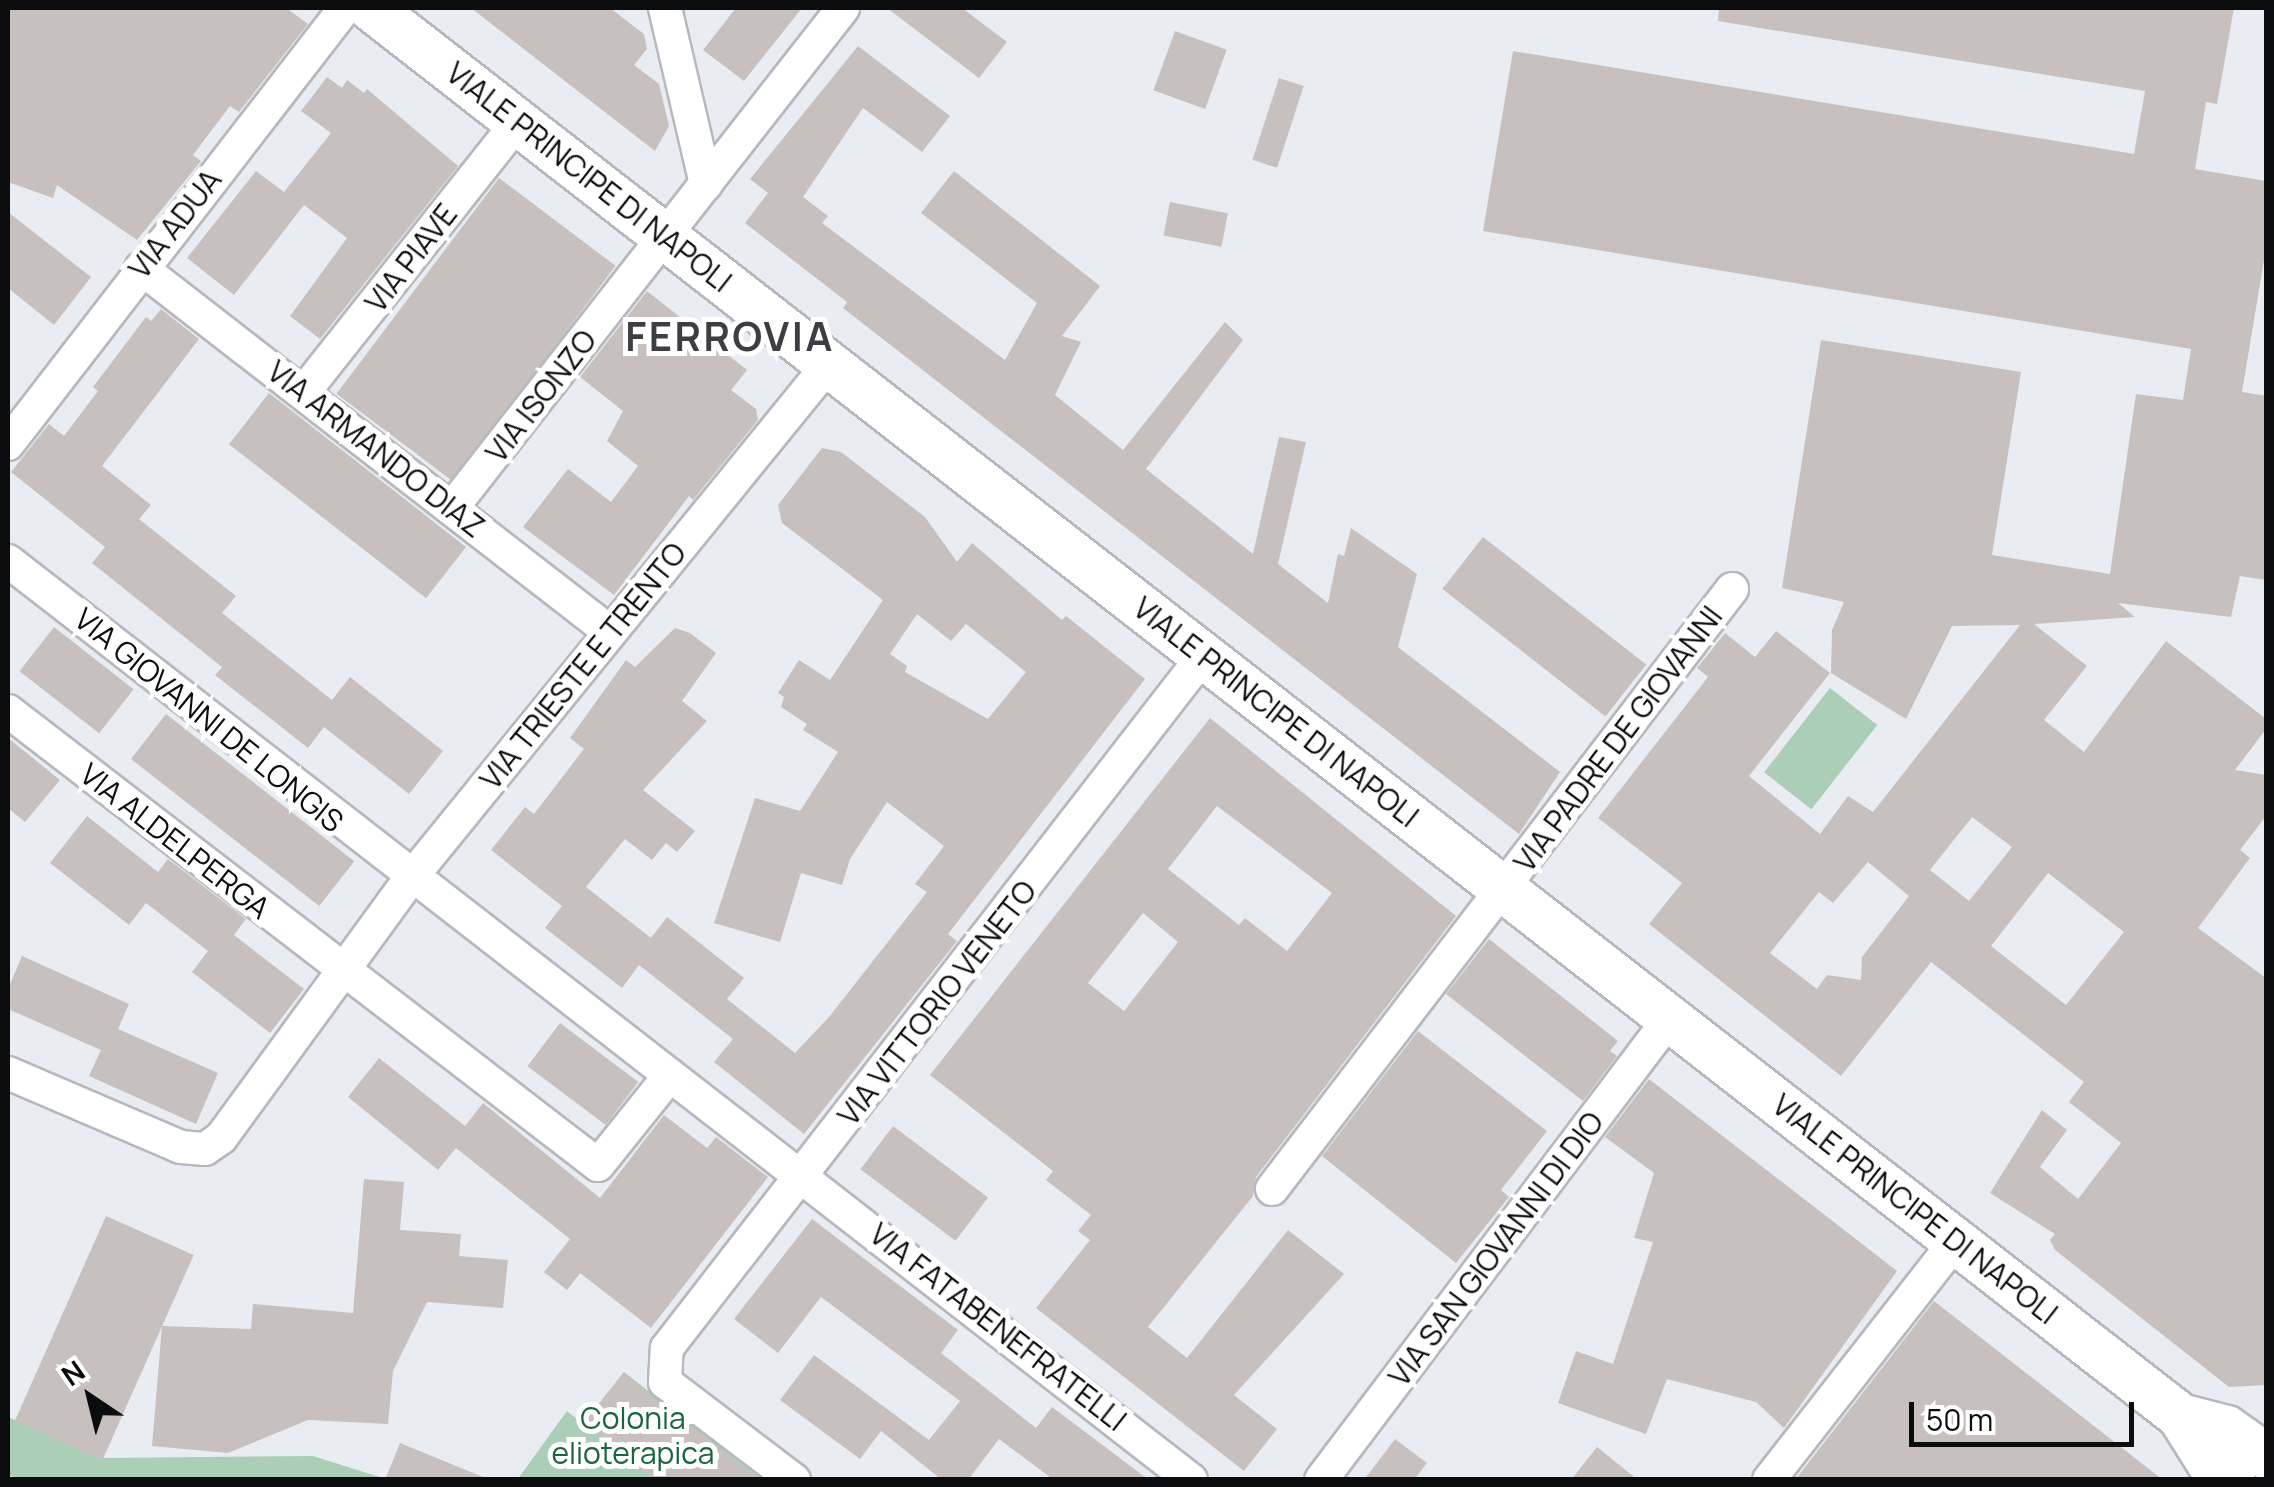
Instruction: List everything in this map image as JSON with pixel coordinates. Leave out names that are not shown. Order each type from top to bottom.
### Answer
[{"type":"street","name":"VIA ADUA","points":[[8,444],[140,268],[345,8]]},
{"type":"street","name":"VIALE PRINCIPE DI NAPOLI","points":[[371,8],[2200,1431]]},
{"type":"street","points":[[665,8],[706,184]]},
{"type":"street","name":"VIA ISONZO","points":[[452,508],[843,8]]},
{"type":"street","name":"VIA PIAVE","points":[[303,394],[518,122]]},
{"type":"street","name":"VIA ARMANDO DIAZ","points":[[140,268],[610,632]]},
{"type":"street","name":"VIA TRIESTE E TRENTO","points":[[8,1073],[180,1147],[205,1149],[221,1138],[410,879],[829,364]]},
{"type":"street","name":"VIA GIOVANNI DE LONGIS","points":[[8,561],[410,879],[670,1075]]},
{"type":"street","name":"VIA PADRE DE GIOVANNI","points":[[1272,1190],[1732,588]]},
{"type":"street","name":"VIA VITTORIO VENETO","points":[[794,1480],[665,1382],[667,1348],[1204,656]]},
{"type":"street","name":"VIA ALDELPERGA","points":[[8,711],[343,972],[598,1164],[670,1075]]},
{"type":"street","name":"VIA SAN GIOVANNI DI DIO","points":[[1322,1480],[1670,1018]]},
{"type":"street","name":"VIA FATABENEFRATELLI","points":[[670,1075],[1191,1480]]},
{"type":"street","points":[[1769,1480],[1956,1241]]},
{"type":"street","points":[[2200,1431],[2266,1456]]},
{"type":"street","points":[[2200,1431],[2232,1480]]},
{"type":"green space","points":[[1830,688],[1877,725],[1811,809],[1764,772]]},
{"type":"green space","name":"Colonia elioterapica","points":[[624,1372],[761,1479],[517,1480],[567,1411],[583,1424]]},
{"type":"green space","points":[[8,1417],[101,1458],[313,1456],[386,1479],[19,1479],[8,1475]]},
{"type":"building","points":[[8,8],[286,8],[308,24],[239,112],[230,106],[193,155],[201,161],[137,240],[57,185],[53,198],[8,182]]},
{"type":"building","points":[[471,8],[610,8],[644,34],[647,49],[634,65],[659,84],[669,126],[655,151]]},
{"type":"building","points":[[736,8],[802,8],[744,81],[703,50]]},
{"type":"building","points":[[887,8],[962,8],[1007,42],[979,78]]},
{"type":"building","points":[[1719,8],[2234,8],[2217,104],[2206,102],[2195,169],[2266,181],[2266,248],[2242,392],[2266,396],[2266,580],[2240,576],[2231,617],[2118,603],[2135,617],[2034,624],[2087,666],[2044,720],[2084,752],[2166,641],[2266,719],[2266,729],[2235,770],[2266,775],[2266,816],[2240,850],[2250,858],[2198,928],[2266,978],[2266,1385],[2229,1387],[2055,1250],[2050,1240],[2055,1234],[1990,1193],[2042,1110],[2067,1130],[2040,1167],[2078,1199],[2121,1143],[2069,1102],[2084,1082],[1931,962],[1841,1076],[1649,924],[1682,883],[1598,818],[1708,677],[1697,668],[1725,633],[1755,657],[1776,631],[1830,673],[1749,776],[1820,834],[1848,796],[1873,812],[2020,625],[1952,626],[1906,719],[1831,673],[1832,630],[1844,602],[1782,588],[1821,340],[2021,372],[1992,555],[2110,574],[2136,394],[2183,400],[2191,349],[1483,231],[1513,51],[2134,154],[2145,91],[1718,21]],"holes":[[[1972,817],[2012,847],[1969,901],[1930,870]],[[1868,862],[1909,896],[1862,957],[1861,980],[1827,975],[1817,989],[1770,953],[1819,892],[1833,903]],[[2048,873],[2124,932],[2066,1005],[1991,946]]]},
{"type":"building","points":[[1175,31],[1227,50],[1205,109],[1153,90]]},
{"type":"building","points":[[858,46],[950,116],[922,152],[863,108],[803,197],[828,216],[822,223],[1005,360],[1037,303],[921,213],[954,171],[1100,286],[1062,336],[1081,342],[1055,395],[1123,450],[1225,322],[1243,340],[1146,469],[1253,554],[1279,437],[1306,442],[1278,564],[1328,603],[1338,554],[1344,556],[1351,528],[1417,574],[1398,647],[1560,772],[1519,834],[843,308],[847,302],[745,223],[768,193],[750,179]]},
{"type":"building","points":[[327,77],[342,88],[347,80],[364,93],[367,89],[458,166],[320,339],[290,316],[347,238],[304,205],[234,295],[187,258],[256,171],[284,192],[331,133],[301,111]]},
{"type":"building","points":[[1279,78],[1304,86],[1277,168],[1252,160]]},
{"type":"building","points":[[499,178],[616,266],[453,481],[337,394]]},
{"type":"building","points":[[1170,202],[1228,213],[1221,247],[1164,235]]},
{"type":"building","points":[[8,212],[91,277],[54,325],[8,288]]},
{"type":"building","points":[[647,291],[747,370],[731,390],[756,409],[758,420],[693,500],[689,496],[614,595],[523,527],[568,469],[611,502],[638,466],[607,441],[623,411],[580,377]]},
{"type":"building","points":[[161,309],[199,339],[102,466],[151,505],[139,519],[236,596],[222,613],[332,700],[350,677],[443,751],[409,794],[324,727],[308,748],[215,675],[222,667],[92,563],[105,547],[11,472],[49,424],[64,436],[98,391],[93,387],[146,317],[151,321]]},
{"type":"building","points":[[269,393],[466,547],[426,598],[229,444]]},
{"type":"building","points":[[822,448],[841,452],[925,517],[957,562],[972,543],[1062,620],[1066,616],[1145,679],[948,934],[957,941],[804,1134],[714,1062],[733,1039],[639,965],[622,988],[545,928],[562,906],[491,850],[525,807],[534,814],[584,749],[570,738],[626,660],[635,667],[675,628],[690,633],[716,653],[682,701],[707,721],[643,790],[695,831],[677,852],[666,843],[652,860],[625,839],[586,887],[651,938],[667,917],[744,978],[727,999],[795,1053],[829,1017],[927,892],[915,884],[944,846],[887,802],[850,859],[842,885],[801,873],[780,942],[714,923],[755,798],[800,811],[838,752],[803,730],[807,724],[781,707],[784,697],[778,693],[799,660],[830,680],[883,600],[782,523],[778,505]],"holes":[[[917,614],[951,641],[966,624],[1026,672],[988,719],[905,672],[907,666],[890,654]]]},
{"type":"building","points":[[1483,537],[1646,664],[1605,716],[1442,589]]},
{"type":"building","points":[[54,627],[134,689],[99,733],[20,671]]},
{"type":"building","points":[[166,714],[354,861],[319,906],[131,759]]},
{"type":"building","points":[[1210,718],[1456,916],[1256,1177],[1253,1196],[1148,1327],[1187,1358],[1288,1230],[1344,1274],[1234,1395],[1277,1429],[1244,1471],[1036,1308],[1090,1240],[1078,1231],[1091,1215],[1046,1180],[1053,1171],[930,1075]],"holes":[[[1217,806],[1332,893],[1287,951],[1245,918],[1239,925],[1168,869]],[[1143,913],[1178,942],[1124,1011],[1088,983]]]},
{"type":"building","points":[[8,738],[60,780],[25,822],[8,808]]},
{"type":"building","points":[[87,816],[158,872],[168,859],[246,919],[234,935],[304,989],[270,1033],[192,972],[208,951],[146,903],[129,925],[50,863]]},
{"type":"building","points":[[1489,939],[1618,1041],[1610,1051],[1617,1056],[1583,1101],[1446,994]]},
{"type":"building","points":[[22,956],[129,1004],[118,1029],[218,1073],[196,1124],[89,1076],[101,1050],[8,1009],[8,989]]},
{"type":"building","points":[[560,1023],[638,1082],[606,1125],[528,1066]]},
{"type":"building","points":[[1418,1031],[1547,1131],[1501,1190],[1509,1197],[1456,1263],[1322,1156]]},
{"type":"building","points":[[379,1058],[465,1126],[483,1103],[600,1198],[664,1115],[707,1148],[716,1137],[768,1177],[651,1328],[580,1273],[567,1290],[544,1272],[570,1239],[456,1148],[438,1170],[348,1097]]},
{"type":"building","points":[[1649,1079],[1897,1271],[1784,1428],[1756,1402],[1667,1379],[1646,1434],[1558,1403],[1576,1351],[1613,1364],[1653,1242],[1634,1238],[1654,1173],[1605,1137]]},
{"type":"building","points":[[893,1126],[988,1198],[956,1241],[861,1169]]},
{"type":"building","points":[[364,1179],[404,1182],[400,1230],[461,1234],[459,1256],[508,1260],[503,1308],[427,1302],[393,1371],[388,1424],[308,1420],[228,1453],[152,1446],[162,1326],[251,1329],[253,1304],[353,1313]]},
{"type":"building","points":[[106,1216],[194,1255],[103,1460],[15,1421]]},
{"type":"building","points":[[812,1219],[958,1330],[941,1353],[1036,1428],[1052,1407],[1149,1480],[1054,1480],[999,1439],[968,1480],[942,1480],[881,1431],[860,1459],[780,1400],[814,1355],[929,1440],[960,1401],[821,1297],[778,1353],[734,1319]]},
{"type":"building","points":[[1934,1301],[2163,1480],[1795,1480]]},
{"type":"building","name":"Colonia elioterapica","points":[[624,1372],[760,1480],[654,1480],[583,1424]]},
{"type":"building","points":[[1395,1439],[1427,1463],[1414,1480],[1364,1480]]},
{"type":"building","points":[[400,1443],[488,1479],[488,1480],[385,1480]]},
{"type":"building","points":[[1597,1447],[1638,1480],[1571,1480]]},
{"type":"district","name":"FERROVIA","points":[[730,336]]}]
